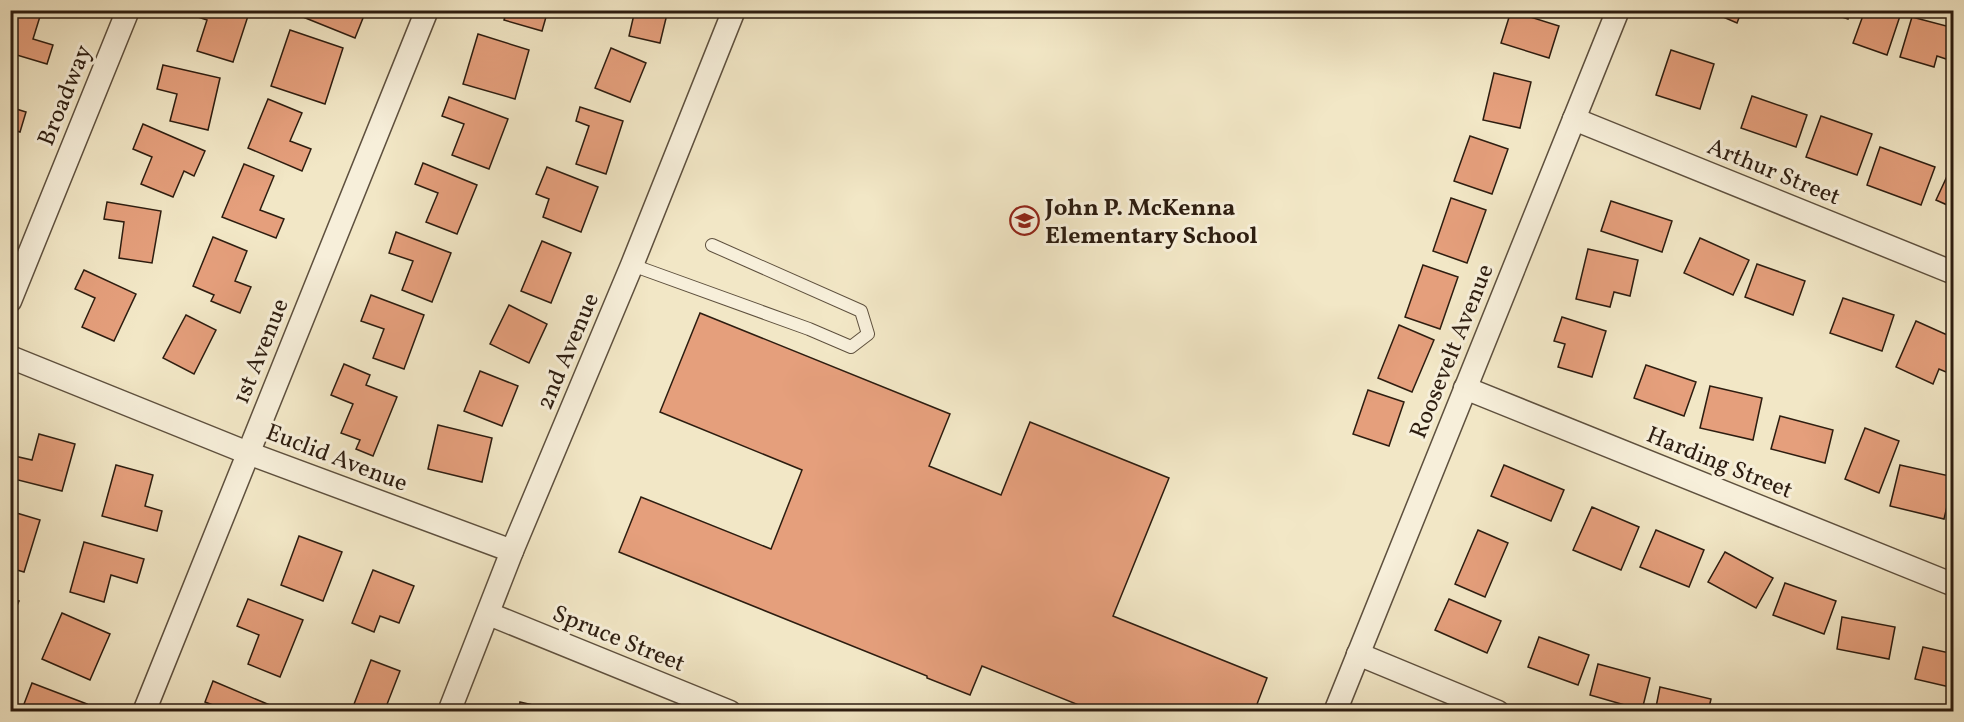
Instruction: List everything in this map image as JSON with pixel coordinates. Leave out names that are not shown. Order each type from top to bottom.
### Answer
[{"type":"street","name":"Broadway","points":[[10,300],[128,10]]},
{"type":"street","name":"1st Avenue","points":[[144,711],[427,10]]},
{"type":"street","name":"2nd Avenue","points":[[449,711],[512,551],[632,265],[734,10]]},
{"type":"street","name":"Roosevelt Avenue","points":[[1335,711],[1618,10]]},
{"type":"street","name":"Arthur Street","points":[[1574,119],[1953,273]]},
{"type":"street","name":"Euclid Avenue","points":[[10,357],[248,453],[512,551]]},
{"type":"street","name":"Harding Street","points":[[1466,388],[1953,585]]},
{"type":"street","name":"Spruce Street","points":[[489,614],[730,711]]},
{"type":"street","points":[[1358,654],[1498,711]]},
{"type":"lane","points":[[632,265],[809,328],[851,347],[868,334],[861,311],[712,245]]},
{"type":"building","points":[[10,10],[42,10],[33,39],[53,45],[47,64],[10,53]]},
{"type":"building","points":[[187,10],[243,10],[249,13],[233,62],[197,51],[207,20],[186,13]]},
{"type":"building","points":[[306,10],[360,10],[365,13],[355,38],[303,17]]},
{"type":"building","points":[[507,10],[548,10],[542,31],[504,20]]},
{"type":"building","points":[[635,10],[668,10],[660,43],[629,36]]},
{"type":"building","points":[[1707,10],[1742,10],[1737,23]]},
{"type":"building","points":[[1822,10],[1851,10],[1848,19]]},
{"type":"building","points":[[1865,10],[1902,10],[1887,55],[1853,43]]},
{"type":"building","points":[[1511,11],[1559,26],[1549,58],[1501,43]]},
{"type":"building","points":[[1912,17],[1954,28],[1952,61],[1937,56],[1934,67],[1900,57]]},
{"type":"building","points":[[290,30],[343,48],[325,104],[271,86]]},
{"type":"building","points":[[478,34],[529,50],[515,99],[463,84]]},
{"type":"building","points":[[611,48],[646,63],[630,102],[595,88]]},
{"type":"building","points":[[1671,50],[1714,64],[1700,109],[1656,95]]},
{"type":"building","points":[[163,65],[220,78],[208,130],[170,121],[177,94],[157,89]]},
{"type":"building","points":[[10,73],[16,75],[10,91]]},
{"type":"building","points":[[1494,73],[1531,82],[1520,128],[1483,120]]},
{"type":"building","points":[[1752,96],[1807,115],[1796,147],[1741,128]]},
{"type":"building","points":[[449,97],[508,119],[489,169],[452,155],[464,124],[442,116]]},
{"type":"building","points":[[268,99],[302,113],[290,141],[311,149],[302,171],[248,148]]},
{"type":"building","points":[[10,107],[26,112],[20,132],[10,129]]},
{"type":"building","points":[[580,107],[623,121],[606,174],[576,164],[589,126],[576,121]]},
{"type":"building","points":[[1821,116],[1872,134],[1857,175],[1806,157]]},
{"type":"building","points":[[143,124],[205,151],[194,176],[184,171],[173,197],[141,184],[152,157],[133,149]]},
{"type":"building","points":[[1470,136],[1508,149],[1492,194],[1454,181]]},
{"type":"building","points":[[1880,147],[1935,167],[1921,205],[1867,185]]},
{"type":"building","points":[[423,163],[477,185],[457,234],[426,222],[438,193],[415,184]]},
{"type":"building","points":[[244,164],[274,176],[260,210],[284,219],[276,238],[222,217]]},
{"type":"building","points":[[547,167],[598,187],[581,232],[543,217],[549,199],[536,194]]},
{"type":"building","points":[[1950,170],[1954,171],[1954,208],[1936,200]]},
{"type":"building","points":[[1451,198],[1486,210],[1467,263],[1433,251]]},
{"type":"building","points":[[1611,201],[1672,221],[1662,252],[1601,231]]},
{"type":"building","points":[[107,202],[161,211],[152,263],[119,258],[124,222],[104,219]]},
{"type":"building","points":[[396,232],[451,253],[432,302],[402,290],[413,261],[389,253]]},
{"type":"building","points":[[213,237],[247,251],[235,281],[251,287],[240,313],[211,301],[214,295],[193,286]]},
{"type":"building","points":[[1700,238],[1749,260],[1733,295],[1684,273]]},
{"type":"building","points":[[542,241],[571,253],[551,303],[521,291]]},
{"type":"building","points":[[1588,249],[1638,260],[1630,296],[1614,292],[1610,307],[1576,299]]},
{"type":"building","points":[[1757,264],[1805,281],[1793,315],[1745,297]]},
{"type":"building","points":[[1423,265],[1458,277],[1440,329],[1405,317]]},
{"type":"building","points":[[84,270],[136,294],[114,341],[82,327],[95,298],[75,289]]},
{"type":"building","points":[[371,295],[424,315],[404,369],[373,358],[384,329],[361,321]]},
{"type":"building","points":[[1843,298],[1894,315],[1882,351],[1830,333]]},
{"type":"building","points":[[509,305],[547,324],[529,363],[490,344]]},
{"type":"building","points":[[700,313],[950,414],[929,466],[1001,495],[1030,422],[1169,478],[1113,616],[1267,678],[1254,712],[1096,712],[982,666],[970,695],[619,552],[641,497],[771,549],[802,470],[660,412]]},
{"type":"building","points":[[186,315],[216,330],[194,374],[163,358]]},
{"type":"building","points":[[1562,317],[1606,331],[1592,377],[1558,367],[1565,344],[1554,341]]},
{"type":"building","points":[[1916,321],[1954,338],[1953,375],[1939,369],[1933,384],[1896,367]]},
{"type":"building","points":[[1399,325],[1434,340],[1412,392],[1378,378]]},
{"type":"building","points":[[344,364],[370,375],[366,385],[397,397],[373,456],[356,449],[360,440],[341,433],[353,404],[331,395]]},
{"type":"building","points":[[1646,365],[1696,382],[1684,416],[1634,398]]},
{"type":"building","points":[[480,371],[518,386],[502,426],[464,411]]},
{"type":"building","points":[[1710,386],[1762,398],[1753,440],[1700,428]]},
{"type":"building","points":[[1368,390],[1404,402],[1389,446],[1353,434]]},
{"type":"building","points":[[1780,416],[1833,430],[1825,463],[1771,449]]},
{"type":"building","points":[[438,425],[492,438],[482,482],[428,469]]},
{"type":"building","points":[[1865,428],[1899,441],[1879,493],[1845,479]]},
{"type":"building","points":[[39,434],[75,444],[62,491],[10,478],[10,455],[32,460]]},
{"type":"building","points":[[116,465],[153,475],[145,506],[162,511],[157,531],[102,516]]},
{"type":"building","points":[[1504,465],[1564,490],[1551,521],[1491,496]]},
{"type":"building","points":[[1900,465],[1954,477],[1944,519],[1890,506]]},
{"type":"building","points":[[1592,507],[1639,527],[1621,570],[1573,550]]},
{"type":"building","points":[[10,511],[40,520],[24,572],[10,568]]},
{"type":"building","points":[[1478,530],[1508,543],[1485,597],[1455,584]]},
{"type":"building","points":[[1656,530],[1704,550],[1689,587],[1640,567]]},
{"type":"building","points":[[299,536],[342,552],[323,601],[281,585]]},
{"type":"building","points":[[84,542],[144,559],[137,583],[111,575],[104,602],[70,592]]},
{"type":"building","points":[[1725,552],[1773,578],[1756,608],[1708,582]]},
{"type":"building","points":[[373,570],[414,586],[399,623],[380,616],[374,632],[352,623]]},
{"type":"building","points":[[1785,583],[1836,601],[1824,634],[1773,615]]},
{"type":"building","points":[[10,598],[19,601],[10,622]]},
{"type":"building","points":[[248,599],[303,620],[280,677],[248,664],[259,635],[237,626]]},
{"type":"building","points":[[1449,599],[1501,621],[1487,653],[1435,630]]},
{"type":"building","points":[[62,613],[110,634],[90,680],[42,659]]},
{"type":"building","points":[[1842,617],[1895,627],[1889,659],[1837,649]]},
{"type":"building","points":[[1539,637],[1589,655],[1578,685],[1528,667]]},
{"type":"building","points":[[1923,647],[1954,654],[1954,688],[1915,679]]},
{"type":"building","points":[[371,660],[400,671],[384,712],[351,712]]},
{"type":"building","points":[[1598,664],[1650,678],[1642,710],[1590,695]]},
{"type":"building","points":[[213,681],[272,706],[270,712],[222,712],[223,709],[205,702]]},
{"type":"building","points":[[32,683],[87,704],[84,712],[21,712]]},
{"type":"building","points":[[1660,687],[1711,699],[1708,712],[1655,712]]},
{"type":"building","points":[[520,702],[563,712],[518,712]]},
{"type":"building","points":[[1755,707],[1781,710],[1781,712],[1754,712]]},
{"type":"place","name":"John P. McKenna Elementary School","points":[[1024,221]]}]
